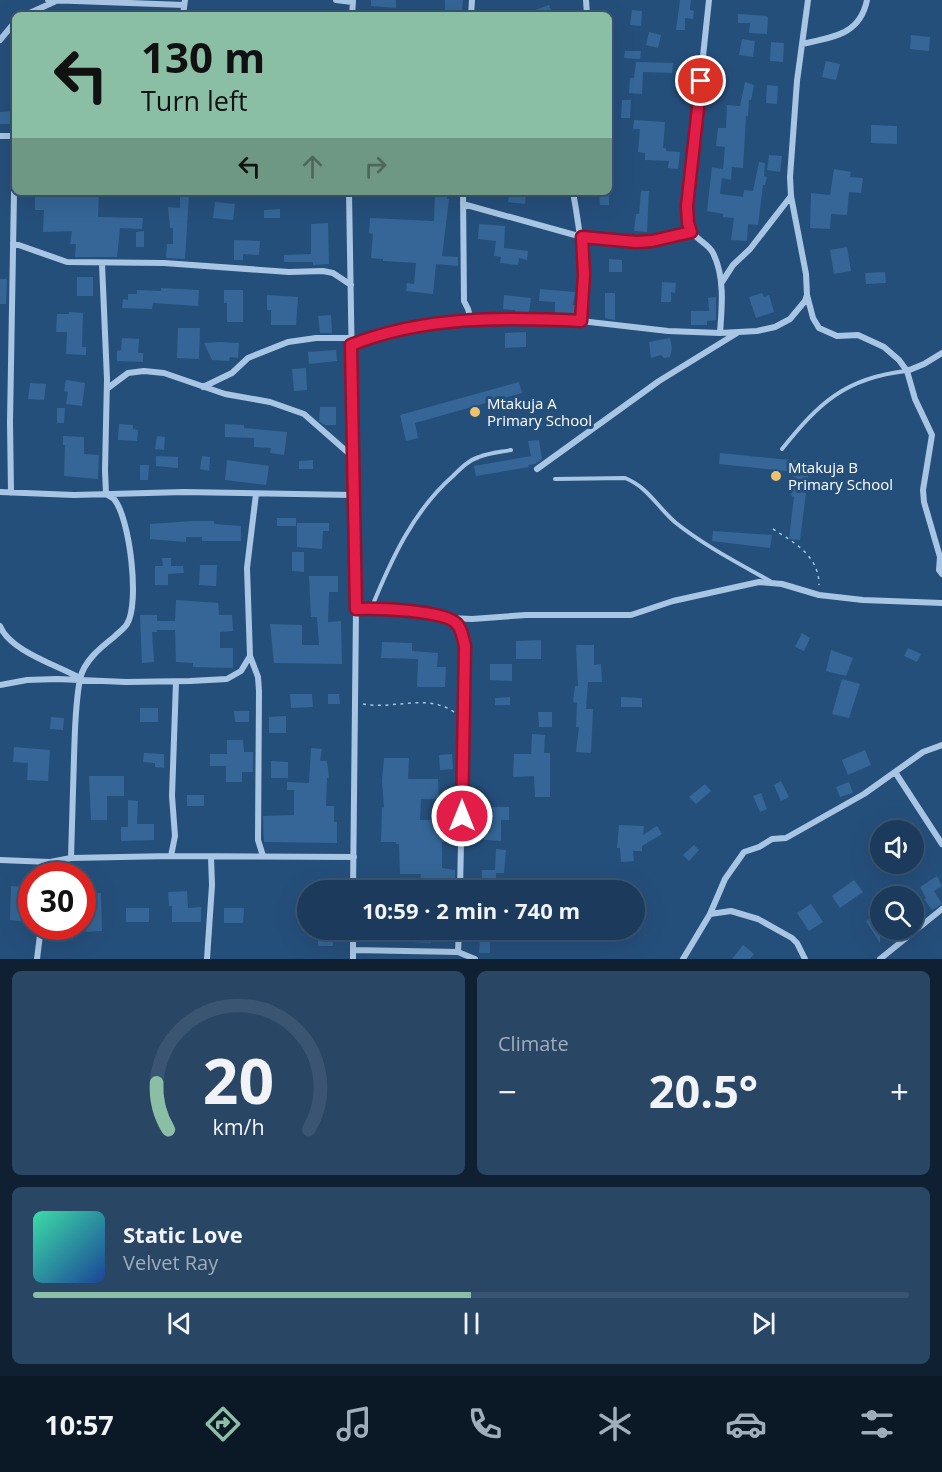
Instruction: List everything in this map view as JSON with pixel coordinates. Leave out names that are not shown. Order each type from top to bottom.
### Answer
[{"type":"street","points":[[48,0],[184,2]]},
{"type":"street","points":[[336,0],[352,1]]},
{"type":"street","points":[[709,0],[687,206],[691,232],[713,253],[721,283],[720,333]]},
{"type":"street","points":[[808,0],[792,139],[791,196],[806,274],[807,295],[813,318],[819,328],[837,336],[858,335],[884,347],[899,360],[907,371],[915,399],[932,435],[923,490],[924,502],[940,557],[939,570],[942,574]]},
{"type":"street","points":[[802,44],[825,39],[857,24],[864,13],[867,0]]},
{"type":"street","points":[[32,12],[58,1]]},
{"type":"street","points":[[0,40],[12,26]]},
{"type":"street","points":[[10,493],[14,195]]},
{"type":"street","points":[[350,195],[356,609],[353,880]]},
{"type":"street","points":[[463,195],[464,301],[471,320]]},
{"type":"street","points":[[574,195],[582,237],[584,275],[581,321]]},
{"type":"street","points":[[721,283],[733,265],[750,249],[791,196]]},
{"type":"street","points":[[463,204],[582,237],[644,241],[691,232]]},
{"type":"street","points":[[13,243],[67,262],[164,263],[289,272],[324,271],[333,273],[351,285]]},
{"type":"street","points":[[102,264],[108,388],[105,438],[106,494]]},
{"type":"street","points":[[203,387],[232,373],[248,358],[288,342],[316,338],[351,342],[390,332],[471,320],[530,318],[668,331],[720,333],[757,331],[775,327],[790,319],[805,301],[807,295]]},
{"type":"street","points":[[537,469],[659,381],[740,332]]},
{"type":"street","points":[[907,371],[942,353]]},
{"type":"street","points":[[108,388],[128,373],[144,371],[164,373],[225,394],[270,402],[304,414],[353,457]]},
{"type":"street","points":[[0,492],[353,495]]},
{"type":"street","points":[[71,858],[76,711],[80,679],[83,668],[101,647],[126,627],[130,617],[132,571],[129,544],[114,499],[106,494]]},
{"type":"street","points":[[256,494],[247,568],[250,656],[258,677],[259,691],[258,840],[263,856]]},
{"type":"street","points":[[356,609],[411,612],[450,618],[631,615],[673,601],[759,582],[774,583],[819,595],[872,601],[942,603]]},
{"type":"street","points":[[450,618],[458,625],[465,646],[460,880]]},
{"type":"street","points":[[0,626],[3,634],[34,656],[80,679]]},
{"type":"street","points":[[0,685],[27,680],[176,682],[227,679],[242,671],[250,656]]},
{"type":"street","points":[[171,856],[175,836],[172,796],[176,682]]},
{"type":"street","points":[[683,959],[710,914],[726,879],[744,852],[772,839],[786,838],[864,794],[923,752],[942,745]]},
{"type":"street","points":[[895,772],[942,844]]},
{"type":"street","points":[[0,860],[50,862],[71,858],[171,856],[354,857]]},
{"type":"street","points":[[207,959],[212,885],[211,857]]},
{"type":"street","points":[[880,959],[942,909]]},
{"type":"street","points":[[710,914],[731,911],[758,919],[792,938],[805,959]]},
{"type":"street","points":[[37,959],[39,940]]},
{"type":"street","points":[[353,940],[353,959]]},
{"type":"street","points":[[458,952],[459,940]]},
{"type":"street","points":[[353,950],[458,952],[475,959]]},
{"type":"lane","points":[[782,449],[814,410],[830,398],[851,386],[879,375],[907,371]]},
{"type":"lane","points":[[370,609],[384,576],[420,511],[444,484],[467,464],[479,457],[511,450]]},
{"type":"lane","points":[[555,479],[625,478],[635,482],[644,488],[674,521],[700,541],[774,583]]},
{"type":"path","points":[[773,529],[804,549],[819,573],[819,595]]},
{"type":"path","points":[[356,702],[371,706],[418,702],[441,705],[453,710],[462,720]]},
{"type":"building","points":[[371,0],[396,0],[396,8],[371,6]]},
{"type":"building","points":[[445,0],[463,0],[462,12],[445,12]]},
{"type":"building","points":[[680,0],[691,0],[690,10],[694,11],[693,19],[685,18],[685,30],[676,30]]},
{"type":"building","points":[[549,5],[552,12],[530,12]]},
{"type":"building","points":[[632,10],[642,11],[641,26],[630,25]]},
{"type":"building","points":[[738,14],[766,16],[768,18],[767,34],[749,33],[750,23],[738,23]]},
{"type":"building","points":[[649,32],[661,35],[658,48],[646,45]]},
{"type":"building","points":[[911,35],[930,37],[929,51],[910,49]]},
{"type":"building","points":[[742,39],[755,41],[753,57],[739,55]]},
{"type":"building","points":[[771,42],[784,43],[783,62],[770,61]]},
{"type":"building","points":[[625,51],[641,51],[640,59],[624,58]]},
{"type":"building","points":[[826,61],[840,64],[836,80],[822,77]]},
{"type":"building","points":[[636,62],[673,63],[672,73],[643,72],[642,94],[629,93],[630,78],[634,78]]},
{"type":"building","points":[[745,82],[754,85],[751,100],[749,100],[748,116],[746,116],[743,168],[732,167],[731,180],[722,178],[720,194],[743,197],[744,190],[753,191],[759,162],[765,163],[764,176],[767,177],[763,185],[758,225],[748,224],[747,241],[731,240],[734,218],[707,211],[712,167],[723,169],[725,147],[716,146],[718,128],[726,128],[727,105],[740,106]]},
{"type":"building","points":[[767,85],[778,86],[777,104],[766,103]]},
{"type":"building","points":[[622,100],[631,100],[630,118],[621,118]]},
{"type":"building","points":[[12,111],[12,124],[0,124],[0,112]]},
{"type":"building","points":[[634,120],[665,122],[663,148],[666,148],[666,151],[680,152],[678,169],[668,168],[669,161],[645,160],[645,153],[638,152],[640,129],[633,129]]},
{"type":"building","points":[[871,125],[897,126],[897,144],[871,143]]},
{"type":"building","points":[[769,155],[782,156],[780,172],[767,170]]},
{"type":"building","points":[[834,169],[851,172],[850,177],[863,178],[861,193],[849,192],[847,215],[831,214],[830,229],[810,228],[811,193],[830,195]]},
{"type":"building","points":[[641,191],[649,191],[647,232],[634,231],[636,214],[639,214]]},
{"type":"building","points":[[76,195],[99,195],[98,217],[143,218],[142,229],[120,228],[117,257],[75,257],[76,244],[70,244],[72,231],[43,232],[44,210],[35,210],[35,196],[76,197]]},
{"type":"building","points":[[180,195],[189,195],[185,259],[166,258],[167,244],[173,244],[173,228],[170,228],[168,207],[180,208]]},
{"type":"building","points":[[435,195],[448,195],[442,256],[458,257],[458,266],[436,264],[433,294],[406,291],[407,283],[414,284],[416,263],[371,258],[373,234],[369,233],[370,218],[434,221]]},
{"type":"building","points":[[509,195],[526,195],[525,204],[508,202]]},
{"type":"building","points":[[599,195],[609,195],[609,205],[600,205]]},
{"type":"building","points":[[215,202],[235,204],[233,220],[213,218]]},
{"type":"building","points":[[280,209],[280,218],[264,218],[264,210]]},
{"type":"building","points":[[328,223],[329,264],[284,262],[284,255],[311,254],[311,224]]},
{"type":"building","points":[[479,224],[505,226],[504,248],[528,251],[527,260],[519,258],[518,265],[500,263],[501,257],[494,256],[496,241],[478,239]]},
{"type":"building","points":[[144,231],[144,247],[136,247],[136,232]]},
{"type":"building","points":[[234,240],[260,241],[259,255],[243,254],[243,260],[234,260]]},
{"type":"building","points":[[847,247],[851,271],[834,274],[830,250]]},
{"type":"building","points":[[609,259],[622,260],[622,272],[609,272]]},
{"type":"building","points":[[885,272],[886,283],[866,284],[865,273]]},
{"type":"building","points":[[77,277],[93,277],[93,296],[77,296]]},
{"type":"building","points":[[0,279],[7,279],[6,304],[0,304]]},
{"type":"building","points":[[662,282],[676,283],[675,293],[671,292],[671,302],[661,302]]},
{"type":"building","points":[[161,288],[199,290],[198,306],[153,303],[152,309],[122,308],[123,299],[128,300],[128,294],[137,294],[137,290],[161,291]]},
{"type":"building","points":[[540,289],[575,292],[573,305],[577,305],[576,315],[555,314],[555,302],[539,301]]},
{"type":"building","points":[[224,290],[243,290],[243,322],[227,322]]},
{"type":"building","points":[[605,293],[615,293],[615,320],[605,318]]},
{"type":"building","points":[[762,293],[764,297],[769,295],[774,312],[756,318],[749,297]]},
{"type":"building","points":[[267,295],[298,297],[296,325],[271,325],[271,310],[267,310]]},
{"type":"building","points":[[504,295],[531,298],[529,313],[515,313],[515,310],[503,309]]},
{"type":"building","points":[[716,297],[716,320],[707,321],[707,325],[691,325],[691,311],[709,311],[708,298]]},
{"type":"building","points":[[69,312],[83,313],[82,347],[86,347],[86,355],[66,354],[67,332],[56,332],[57,314],[69,314]]},
{"type":"building","points":[[331,315],[332,333],[320,333],[318,316]]},
{"type":"building","points":[[178,328],[200,328],[199,359],[177,358]]},
{"type":"building","points":[[526,332],[526,347],[505,348],[505,333]]},
{"type":"building","points":[[122,338],[139,339],[138,353],[143,353],[143,362],[117,361],[117,351],[121,350]]},
{"type":"building","points":[[670,338],[672,348],[670,357],[664,358],[661,355],[651,358],[649,342]]},
{"type":"building","points":[[204,343],[239,343],[238,358],[230,357],[229,361],[212,360]]},
{"type":"building","points":[[336,350],[337,361],[309,364],[308,352]]},
{"type":"building","points":[[306,368],[307,390],[294,391],[292,369]]},
{"type":"building","points":[[66,380],[85,383],[82,406],[66,404],[68,392],[64,391]]},
{"type":"building","points":[[519,382],[522,393],[415,423],[418,438],[406,441],[400,415]]},
{"type":"building","points":[[30,383],[46,384],[44,400],[28,399]]},
{"type":"building","points":[[320,407],[336,407],[336,425],[325,425],[319,421]]},
{"type":"building","points":[[57,408],[65,408],[64,423],[57,423]]},
{"type":"building","points":[[119,424],[133,425],[133,429],[138,430],[137,441],[118,440]]},
{"type":"building","points":[[225,424],[287,432],[284,455],[270,453],[271,448],[254,447],[254,438],[225,437]]},
{"type":"building","points":[[63,436],[84,437],[84,454],[99,455],[98,479],[64,476]]},
{"type":"building","points":[[157,436],[165,437],[164,450],[155,449]]},
{"type":"building","points":[[539,440],[542,459],[535,464],[476,476],[474,466],[531,456],[528,441]]},
{"type":"building","points":[[720,453],[810,462],[800,540],[789,539],[794,497],[791,496],[794,472],[719,464]]},
{"type":"building","points":[[156,456],[178,457],[178,468],[156,466]]},
{"type":"building","points":[[202,456],[210,457],[209,471],[200,469]]},
{"type":"building","points":[[227,460],[269,466],[266,485],[225,480]]},
{"type":"building","points":[[313,460],[313,469],[299,469],[299,461]]},
{"type":"building","points":[[140,465],[149,465],[148,480],[140,480]]},
{"type":"building","points":[[277,518],[296,518],[296,526],[277,526]]},
{"type":"building","points":[[214,521],[214,524],[241,526],[241,541],[202,541],[202,537],[186,537],[186,542],[150,539],[150,524]]},
{"type":"building","points":[[297,523],[329,523],[329,531],[323,531],[322,549],[297,547]]},
{"type":"building","points":[[713,531],[772,535],[770,548],[712,541]]},
{"type":"building","points":[[292,552],[304,552],[304,572],[292,571]]},
{"type":"building","points":[[162,558],[171,558],[171,566],[183,566],[184,573],[168,574],[168,585],[155,585],[155,566],[163,566]]},
{"type":"building","points":[[200,565],[217,565],[216,586],[199,585]]},
{"type":"building","points":[[309,576],[338,576],[338,592],[329,592],[328,622],[341,621],[342,664],[274,663],[270,624],[302,625],[302,645],[319,645],[317,617],[311,617]]},
{"type":"building","points":[[176,600],[218,603],[219,615],[232,615],[233,631],[220,632],[220,648],[233,648],[233,668],[193,667],[193,663],[176,662],[175,630],[152,632],[154,662],[142,663],[140,615],[157,615],[157,621],[175,621]]},
{"type":"building","points":[[802,633],[810,638],[804,651],[795,647]]},
{"type":"building","points":[[541,640],[541,659],[516,659],[516,641]]},
{"type":"building","points":[[382,642],[412,643],[412,651],[438,653],[437,667],[446,667],[445,687],[417,687],[418,659],[381,658]]},
{"type":"building","points":[[576,645],[594,645],[594,665],[601,664],[602,682],[588,682],[586,709],[593,709],[591,753],[576,752],[579,727],[576,727],[577,703],[573,702],[575,686],[578,686]]},
{"type":"building","points":[[908,648],[921,654],[917,662],[904,656]]},
{"type":"building","points":[[831,650],[853,658],[846,676],[826,671]]},
{"type":"building","points":[[490,664],[512,664],[512,681],[490,680]]},
{"type":"building","points":[[842,679],[860,684],[849,718],[832,714]]},
{"type":"building","points":[[290,694],[312,694],[313,707],[291,708]]},
{"type":"building","points":[[328,694],[339,694],[340,704],[328,704]]},
{"type":"building","points":[[510,697],[510,705],[495,705],[495,698]]},
{"type":"building","points":[[621,697],[642,698],[642,707],[621,707]]},
{"type":"building","points":[[140,708],[158,708],[158,722],[140,722]]},
{"type":"building","points":[[234,711],[249,711],[249,722],[235,722]]},
{"type":"building","points":[[538,712],[552,712],[552,727],[539,727]]},
{"type":"building","points":[[286,716],[286,733],[269,733],[269,717]]},
{"type":"building","points":[[51,717],[64,718],[63,730],[50,729]]},
{"type":"building","points":[[532,734],[545,735],[544,753],[550,753],[550,797],[535,797],[534,776],[513,777],[514,754],[531,754]]},
{"type":"building","points":[[227,740],[243,740],[244,752],[253,752],[253,772],[242,772],[242,782],[226,782],[226,766],[210,766],[210,754],[227,754]]},
{"type":"building","points":[[14,747],[50,750],[48,781],[27,780],[28,763],[13,762]]},
{"type":"building","points":[[311,748],[322,749],[320,761],[327,761],[329,778],[327,778],[326,806],[334,806],[337,843],[264,842],[263,816],[294,815],[294,790],[287,790],[287,782],[309,783]]},
{"type":"building","points":[[865,750],[871,765],[848,775],[842,760]]},
{"type":"building","points":[[144,753],[164,754],[164,768],[155,767],[155,763],[143,762]]},
{"type":"building","points":[[452,754],[453,769],[440,770],[439,755]]},
{"type":"building","points":[[384,758],[409,758],[408,779],[438,779],[439,799],[421,799],[420,820],[446,820],[445,842],[442,842],[442,868],[455,870],[455,880],[420,880],[421,874],[400,874],[399,844],[381,842],[382,807],[384,808],[382,781]]},
{"type":"building","points":[[271,761],[288,762],[288,778],[271,778]]},
{"type":"building","points":[[89,776],[124,776],[124,796],[107,796],[107,820],[91,820]]},
{"type":"building","points":[[781,781],[789,797],[781,801],[774,785]]},
{"type":"building","points":[[849,782],[853,793],[840,797],[836,787]]},
{"type":"building","points":[[705,784],[711,791],[696,804],[689,797]]},
{"type":"building","points":[[761,793],[767,809],[760,812],[753,796]]},
{"type":"building","points":[[187,795],[204,795],[204,806],[187,806]]},
{"type":"building","points":[[128,800],[138,801],[137,824],[154,824],[154,840],[121,841],[121,827],[128,827]]},
{"type":"building","points":[[444,800],[455,800],[455,818],[444,817]]},
{"type":"building","points":[[490,807],[509,807],[509,820],[501,820],[501,841],[484,840],[484,824],[490,824]]},
{"type":"building","points":[[619,825],[644,826],[643,835],[657,826],[662,834],[642,846],[642,851],[633,851],[634,861],[621,862],[620,848],[617,848]]},
{"type":"building","points":[[694,845],[699,850],[689,861],[683,855]]},
{"type":"building","points":[[496,849],[506,850],[504,873],[496,873],[496,880],[482,880],[482,870],[495,870]]},
{"type":"building","points":[[937,876],[942,886],[934,891],[942,904],[932,910],[924,899],[926,898],[924,886],[922,886]]},
{"type":"building","points":[[854,880],[863,892],[840,908],[832,896]]},
{"type":"building","points":[[11,886],[18,886],[18,921],[10,920]]},
{"type":"building","points":[[187,891],[188,908],[201,907],[201,922],[172,922],[172,906],[169,906],[168,892]]},
{"type":"building","points":[[96,893],[101,893],[102,931],[96,931]]},
{"type":"building","points":[[811,904],[823,922],[809,931],[797,913]]},
{"type":"building","points":[[126,908],[149,908],[149,922],[126,922]]},
{"type":"building","points":[[224,908],[244,908],[243,923],[224,923]]},
{"type":"building","points":[[318,940],[333,940],[333,946],[318,946]]},
{"type":"building","points":[[414,940],[431,940],[431,943],[413,942]]},
{"type":"building","points":[[480,940],[490,940],[490,953],[479,953]]},
{"type":"building","points":[[743,945],[754,954],[750,959],[732,959]]},
{"type":"place","name":"Mtakuja A Primary School","points":[[475,412]]},
{"type":"place","name":"Mtakuja B Primary School","points":[[776,476]]},
{"type":"route","points":[[462,816],[465,646],[458,625],[450,618],[388,609],[356,609],[351,345],[390,332],[471,320],[530,318],[581,321],[584,275],[582,237],[636,242],[652,241],[691,232],[687,206],[701,81]]}]
